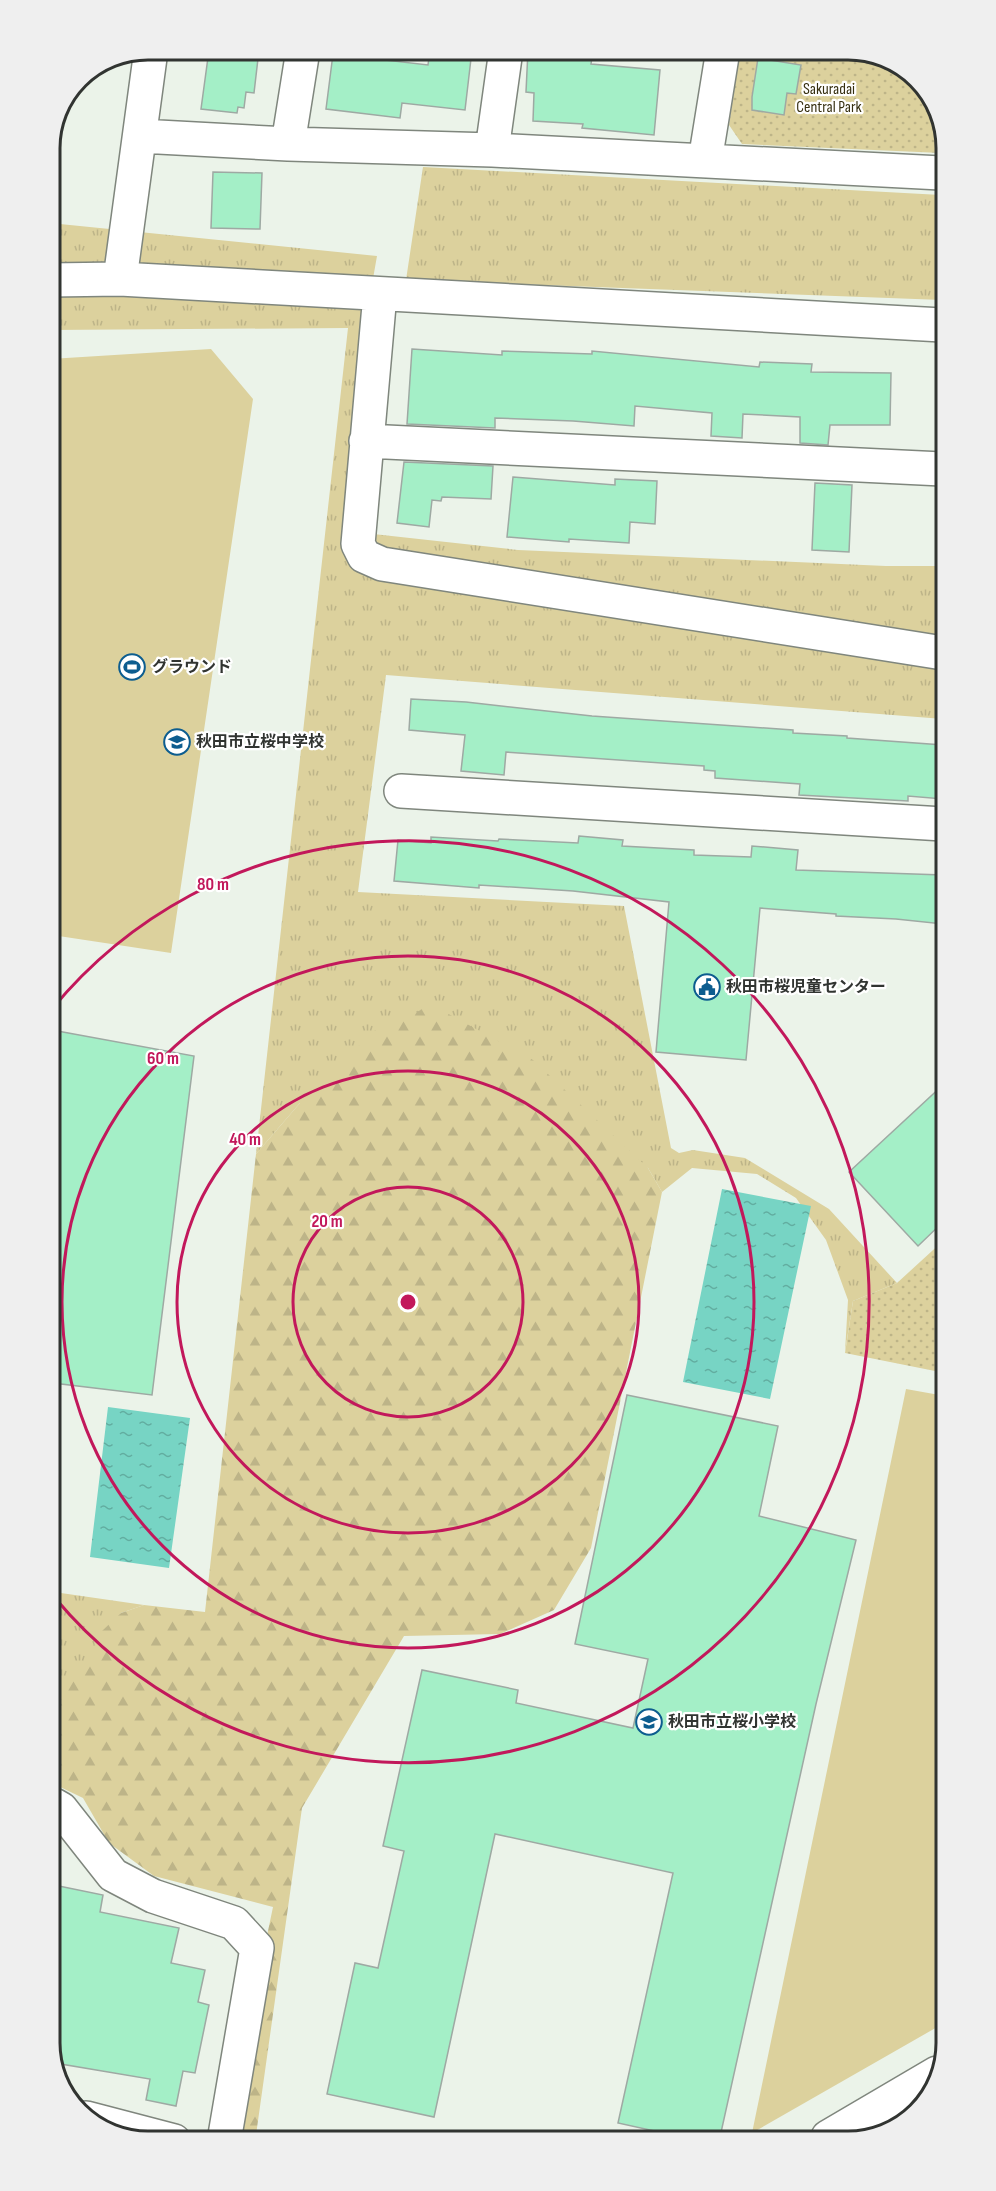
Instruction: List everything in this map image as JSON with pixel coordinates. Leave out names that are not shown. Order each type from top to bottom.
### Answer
[{"type":"street","points":[[120,279],[150,60]]},
{"type":"street","points":[[288,144],[301,60]]},
{"type":"street","points":[[492,150],[505,60]]},
{"type":"street","points":[[705,161],[721,60]]},
{"type":"street","points":[[140,136],[288,144],[492,150],[936,173]]},
{"type":"street","points":[[60,280],[120,279],[936,325]]},
{"type":"street","points":[[380,294],[358,544],[364,556],[382,564],[936,652]]},
{"type":"street","points":[[366,441],[936,470]]},
{"type":"street","points":[[401,791],[936,824]]},
{"type":"street","points":[[60,1808],[113,1875],[153,1896],[234,1923],[257,1948],[226,2131]]},
{"type":"street","points":[[838,2131],[929,2078]]},
{"type":"green space","name":"Sakuradai Central Park","points":[[739,60],[854,60],[892,72],[914,90],[931,119],[936,153],[742,144],[729,125]]},
{"type":"green space","points":[[423,167],[936,195],[936,300],[406,280]]},
{"type":"green space","points":[[60,224],[377,256],[368,307],[346,531],[518,550],[886,566],[936,566],[936,718],[386,675],[358,892],[624,906],[671,1148],[679,1153],[693,1150],[745,1158],[829,1209],[897,1283],[853,1301],[845,1352],[848,1300],[826,1240],[796,1198],[757,1174],[692,1168],[662,1192],[648,1168],[300,1103],[256,1154],[348,328],[60,330]]},
{"type":"green space","name":"グラウンド","points":[[211,349],[253,399],[171,953],[60,936],[60,358]]},
{"type":"green space","points":[[432,1005],[533,1060],[648,1168],[662,1192],[591,1548],[554,1610],[500,1634],[404,1636],[302,1808],[257,2131],[226,2131],[273,1907],[154,1876],[109,1843],[83,1798],[60,1787],[60,1702],[102,1631],[121,1613],[144,1605],[205,1612],[256,1154],[300,1103],[374,1031]]},
{"type":"green space","points":[[936,1247],[936,1371],[845,1353],[853,1301],[897,1283]]},
{"type":"green space","points":[[906,1389],[936,1394],[936,2028],[752,2131]]},
{"type":"green space","points":[[60,1593],[144,1605],[121,1613],[60,1705]]},
{"type":"water","points":[[722,1189],[811,1206],[770,1399],[683,1382]]},
{"type":"water","points":[[108,1407],[190,1418],[169,1568],[90,1557]]},
{"type":"building","points":[[208,60],[258,60],[254,93],[246,92],[244,108],[238,107],[237,113],[201,109]]},
{"type":"building","points":[[332,60],[385,60],[428,65],[429,60],[471,60],[465,110],[402,103],[400,118],[326,109]]},
{"type":"building","points":[[528,60],[592,60],[591,64],[660,70],[654,135],[582,128],[583,124],[533,121],[534,93],[526,92]]},
{"type":"building","points":[[758,60],[801,65],[796,94],[787,93],[784,115],[752,110]]},
{"type":"building","points":[[213,172],[262,173],[260,229],[211,228]]},
{"type":"building","points":[[412,349],[502,355],[502,351],[592,354],[592,351],[759,367],[760,362],[812,364],[811,372],[891,373],[890,425],[830,425],[828,445],[800,443],[800,417],[743,414],[742,438],[711,436],[712,413],[635,406],[634,426],[495,418],[495,428],[407,424]]},
{"type":"building","points":[[404,462],[493,466],[491,499],[442,497],[441,501],[432,500],[429,527],[397,523]]},
{"type":"building","points":[[513,477],[615,485],[615,479],[657,481],[655,524],[630,522],[629,543],[569,539],[569,542],[507,537]]},
{"type":"building","points":[[815,483],[852,485],[849,552],[812,550]]},
{"type":"building","points":[[411,699],[466,702],[592,716],[793,730],[793,733],[936,744],[936,798],[908,796],[908,801],[799,795],[800,784],[715,778],[715,771],[704,770],[704,766],[506,752],[504,775],[461,771],[465,735],[409,730]]},
{"type":"building","points":[[579,836],[623,840],[622,846],[694,850],[694,855],[751,857],[752,846],[798,850],[796,870],[936,875],[936,923],[760,908],[746,1060],[656,1052],[669,902],[573,891],[479,885],[479,888],[394,881],[398,840],[431,843],[431,837],[578,843]]},
{"type":"building","points":[[60,1031],[194,1056],[152,1395],[60,1384]]},
{"type":"building","points":[[936,1091],[936,1229],[918,1246],[849,1172]]},
{"type":"building","points":[[627,1395],[778,1426],[759,1516],[856,1540],[816,1704],[721,2131],[654,2131],[618,2123],[673,1873],[495,1834],[434,2117],[327,2094],[355,1963],[378,1968],[404,1851],[383,1846],[422,1670],[518,1690],[516,1703],[633,1728],[648,1659],[575,1644]]},
{"type":"building","points":[[60,1886],[103,1895],[100,1912],[179,1928],[171,1963],[205,1970],[198,2002],[209,2005],[195,2073],[183,2071],[176,2106],[146,2100],[150,2079],[63,2064],[60,2043]]},
{"type":"place","name":"グラウンド","points":[[132,667]]},
{"type":"place","name":"秋田市立桜中学校","points":[[177,742]]},
{"type":"place","name":"秋田市桜児童センター","points":[[707,987]]},
{"type":"place","name":"秋田市立桜小学校","points":[[649,1722]]}]
